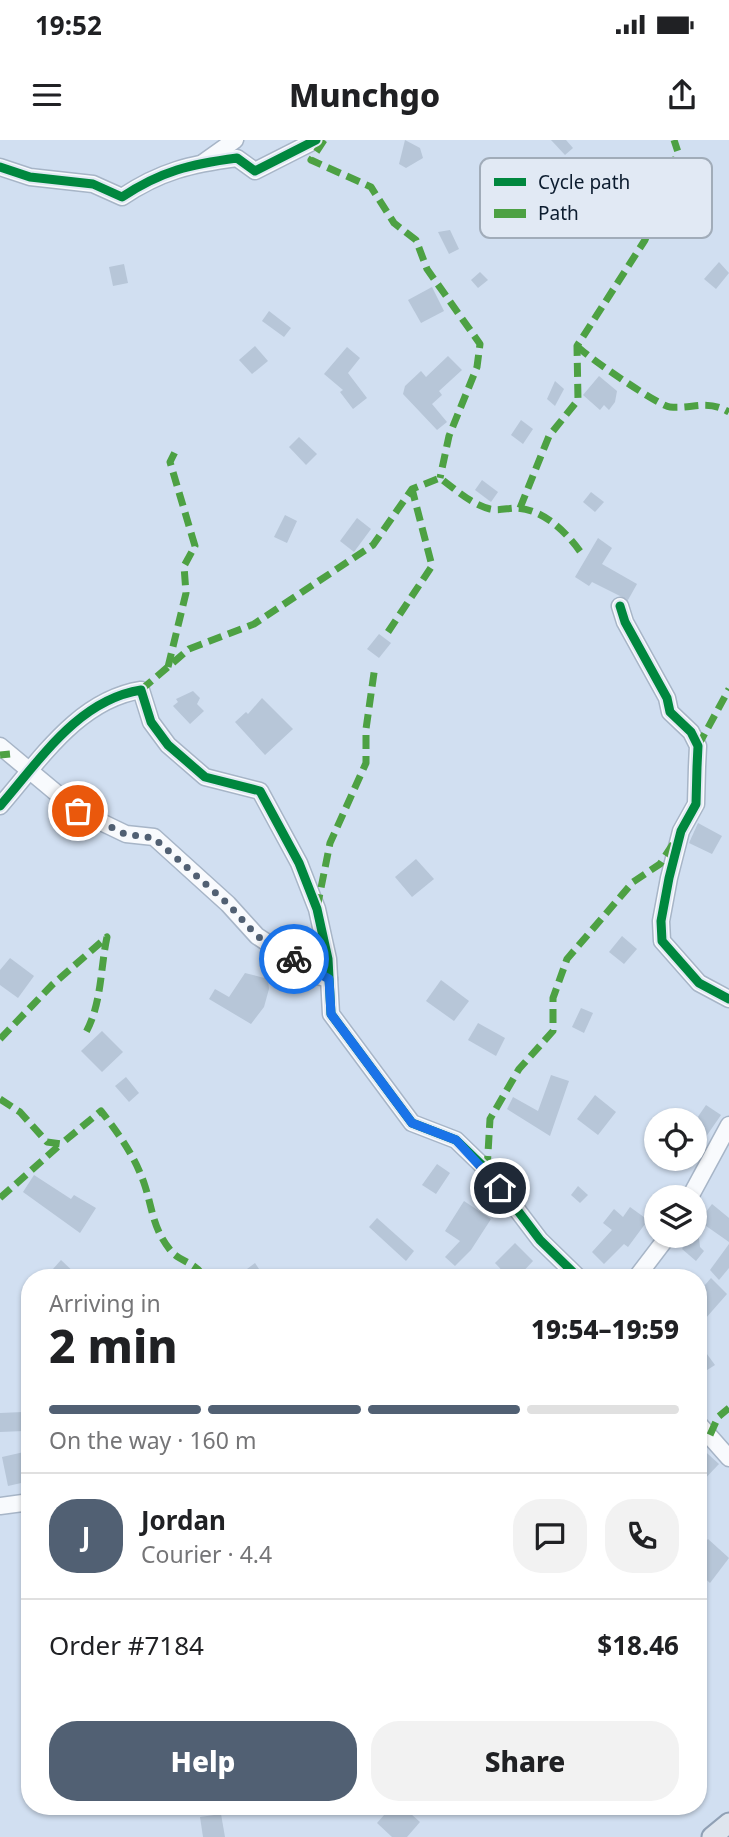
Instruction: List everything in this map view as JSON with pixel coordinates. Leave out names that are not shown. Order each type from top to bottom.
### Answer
[{"type":"main road","points":[[712,1837],[729,1823]]},
{"type":"street","points":[[202,163],[234,140]]},
{"type":"street","points":[[0,167],[30,177],[93,184],[122,197],[152,177],[202,163],[237,158],[255,171],[316,140]]},
{"type":"street","points":[[620,606],[625,622],[667,698],[670,712],[691,732],[698,746],[696,804],[681,831],[669,878],[661,921],[662,941],[699,983],[729,999]]},
{"type":"street","points":[[0,806],[57,740],[95,706],[121,693],[141,690],[151,722],[168,745],[205,777],[260,791],[299,863],[317,909],[329,979],[331,1014],[412,1123],[456,1140],[487,1170],[540,1240],[570,1269]]},
{"type":"street","points":[[0,746],[78,811],[125,834],[154,838],[228,904],[257,936],[318,976],[329,979]]},
{"type":"street","points":[[696,1185],[729,1125]]},
{"type":"street","points":[[643,1269],[659,1248]]},
{"type":"street","points":[[707,1433],[729,1458]]},
{"type":"street","points":[[0,1506],[21,1503]]},
{"type":"building","points":[[405,140],[420,148],[423,158],[406,168],[399,164]]},
{"type":"building","points":[[551,140],[566,140],[573,148],[565,155]]},
{"type":"building","points":[[450,230],[459,249],[449,254],[438,232]]},
{"type":"building","points":[[719,262],[729,273],[716,289],[704,279]]},
{"type":"building","points":[[124,264],[128,283],[113,286],[109,267]]},
{"type":"building","points":[[480,272],[488,280],[478,288],[471,280]]},
{"type":"building","points":[[432,287],[444,311],[421,323],[408,300]]},
{"type":"building","points":[[269,311],[291,328],[284,337],[262,321]]},
{"type":"building","points":[[255,346],[268,361],[252,374],[239,360]]},
{"type":"building","points":[[347,347],[360,358],[348,373],[367,398],[353,409],[340,392],[343,390],[324,374]]},
{"type":"building","points":[[448,356],[462,370],[439,391],[442,395],[432,404],[447,422],[437,430],[403,394],[405,386],[421,371],[426,377]]},
{"type":"building","points":[[599,376],[617,391],[615,402],[609,410],[604,405],[600,410],[583,395]]},
{"type":"building","points":[[555,381],[564,389],[555,406],[547,399]]},
{"type":"building","points":[[521,420],[533,429],[523,444],[511,435]]},
{"type":"building","points":[[299,437],[317,454],[306,465],[289,447]]},
{"type":"building","points":[[482,480],[498,492],[491,502],[475,490]]},
{"type":"building","points":[[591,492],[604,502],[595,512],[583,502]]},
{"type":"building","points":[[285,515],[297,521],[287,543],[274,537]]},
{"type":"building","points":[[357,518],[371,529],[354,552],[340,541]]},
{"type":"building","points":[[598,538],[612,548],[602,564],[637,584],[628,600],[592,582],[589,586],[575,577]]},
{"type":"building","points":[[379,634],[391,643],[379,658],[367,649]]},
{"type":"building","points":[[193,691],[200,698],[197,704],[204,711],[190,724],[173,706],[178,702],[176,699]]},
{"type":"building","points":[[262,698],[293,729],[265,755],[235,722],[246,712],[248,714]]},
{"type":"building","points":[[698,823],[722,836],[712,854],[689,843]]},
{"type":"building","points":[[416,859],[434,879],[412,897],[395,877]]},
{"type":"building","points":[[622,936],[637,949],[624,964],[609,952]]},
{"type":"building","points":[[10,958],[34,976],[18,998],[0,985],[0,970]]},
{"type":"building","points":[[245,973],[268,979],[269,989],[264,1007],[251,1024],[209,999],[215,989],[229,997]]},
{"type":"building","points":[[441,980],[469,1001],[454,1021],[426,1001]]},
{"type":"building","points":[[581,1008],[593,1013],[584,1033],[572,1027]]},
{"type":"building","points":[[478,1023],[505,1038],[496,1056],[468,1040]]},
{"type":"building","points":[[102,1031],[123,1052],[102,1072],[81,1051]]},
{"type":"building","points":[[551,1075],[569,1081],[550,1136],[507,1109],[513,1097],[538,1111]]},
{"type":"building","points":[[126,1077],[139,1093],[129,1102],[115,1086]]},
{"type":"building","points":[[595,1095],[616,1112],[598,1135],[577,1119]]},
{"type":"building","points":[[706,1105],[721,1115],[707,1135],[707,1108],[704,1108]]},
{"type":"building","points":[[437,1164],[450,1173],[436,1194],[422,1185]]},
{"type":"building","points":[[34,1175],[71,1199],[74,1195],[96,1208],[80,1233],[23,1192]]},
{"type":"building","points":[[578,1186],[588,1195],[580,1203],[571,1195]]},
{"type":"building","points":[[464,1201],[491,1219],[471,1250],[455,1266],[445,1257],[460,1241],[445,1231]]},
{"type":"building","points":[[712,1204],[729,1218],[729,1242],[707,1227],[707,1211]]},
{"type":"building","points":[[630,1207],[644,1217],[644,1225],[628,1247],[624,1244],[604,1264],[592,1252],[612,1230],[603,1223],[614,1209],[623,1217]]},
{"type":"building","points":[[377,1218],[414,1251],[406,1261],[369,1227]]},
{"type":"building","points":[[515,1243],[533,1261],[525,1269],[501,1269],[495,1263]]},
{"type":"building","points":[[729,1244],[729,1268],[719,1280],[710,1270]]},
{"type":"building","points":[[701,1248],[704,1251],[696,1261],[682,1249]]},
{"type":"building","points":[[61,1260],[70,1269],[53,1269]]},
{"type":"building","points":[[255,1263],[259,1269],[247,1269]]},
{"type":"building","points":[[711,1278],[727,1294],[707,1317],[707,1283]]},
{"type":"building","points":[[707,1354],[715,1365],[707,1370]]},
{"type":"building","points":[[21,1412],[21,1431],[0,1432],[0,1413]]},
{"type":"building","points":[[21,1453],[21,1483],[8,1486],[2,1457]]},
{"type":"building","points":[[707,1453],[719,1464],[707,1477]]},
{"type":"building","points":[[707,1540],[729,1558],[710,1583],[707,1580]]},
{"type":"building","points":[[221,1815],[225,1837],[203,1837],[200,1817]]},
{"type":"building","points":[[384,1815],[412,1815],[420,1822],[407,1837],[392,1837],[377,1823]]},
{"type":"marked path","points":[[324,140],[311,160],[371,187],[394,223],[416,240],[427,269],[480,344],[477,367],[449,436],[440,478]]},
{"type":"marked path","points":[[674,140],[678,152],[676,158]]},
{"type":"marked path","points":[[520,508],[549,436],[578,400],[577,346],[646,238]]},
{"type":"marked path","points":[[577,346],[663,405],[714,406],[729,412]]},
{"type":"marked path","points":[[168,667],[186,593],[184,566],[195,546],[170,462],[177,448]]},
{"type":"marked path","points":[[141,690],[189,649],[254,624],[373,545],[412,489],[440,478],[483,507],[493,510],[517,508],[537,513],[562,531],[582,554]]},
{"type":"marked path","points":[[388,632],[432,566],[412,489]]},
{"type":"marked path","points":[[317,908],[330,843],[366,763],[366,729],[375,666]]},
{"type":"marked path","points":[[698,746],[729,689]]},
{"type":"marked path","points":[[0,755],[10,754]]},
{"type":"marked path","points":[[487,1170],[490,1119],[519,1069],[553,1031],[553,998],[567,959],[633,882],[660,864],[673,844]]},
{"type":"marked path","points":[[0,1039],[52,985],[107,937],[98,999],[85,1034]]},
{"type":"marked path","points":[[0,1099],[20,1112],[47,1142],[61,1144],[101,1111],[137,1166],[165,1243],[175,1255],[198,1269]]},
{"type":"marked path","points":[[0,1198],[61,1144]]},
{"type":"marked path","points":[[710,1435],[718,1417],[729,1408]]},
{"type":"cycle path","points":[[0,167],[30,177],[93,184],[122,197],[163,175],[205,163],[237,158],[255,171],[316,140]]},
{"type":"cycle path","points":[[620,606],[625,622],[667,698],[670,712],[691,732],[698,746],[696,804],[681,831],[669,878],[661,921],[662,941],[699,983],[729,999]]},
{"type":"cycle path","points":[[0,806],[62,734],[79,719],[118,696],[141,690],[151,722],[168,745],[205,777],[260,791],[299,863],[317,909],[328,959],[331,1014],[412,1123],[456,1140],[487,1170],[540,1240],[570,1269]]},
{"type":"way so far","points":[[78,811],[125,834],[154,838],[185,863],[257,936],[294,959]]},
{"type":"route","points":[[294,959],[318,976],[329,979],[331,1014],[412,1123],[456,1140],[487,1170],[500,1188]]}]
